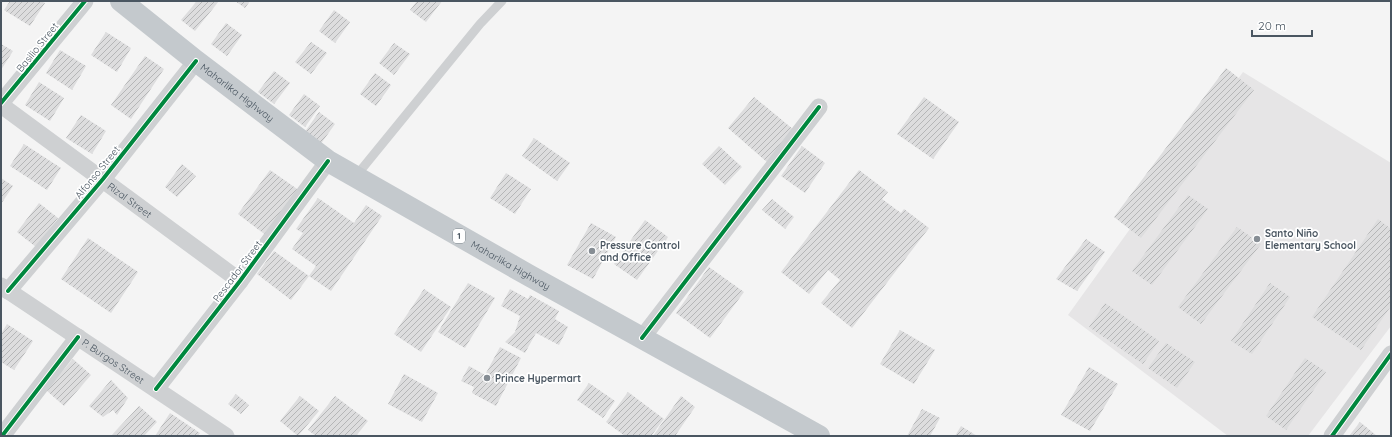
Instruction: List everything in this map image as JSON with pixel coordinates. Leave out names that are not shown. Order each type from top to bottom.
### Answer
[{"type":"highway","name":"Maharlika Highway","points":[[121,1],[196,61],[328,161],[642,338],[820,436]]},
{"type":"street","name":"Basilio Street","points":[[1,104],[85,1]]},
{"type":"street","name":"Alfonso Street","points":[[4,288],[102,179],[196,61]]},
{"type":"street","name":"Rizal Street","points":[[1,104],[240,281]]},
{"type":"street","points":[[642,338],[819,107]]},
{"type":"street","name":"Pescador Street","points":[[156,389],[240,281],[328,161]]},
{"type":"street","name":"P. Burgos Street","points":[[4,288],[226,436]]},
{"type":"street","points":[[2,436],[78,337]]},
{"type":"street","points":[[1332,436],[1391,354]]},
{"type":"lane","points":[[355,177],[475,30],[502,1]]},
{"type":"shaded area","name":"Santo Niño Elementary School","points":[[1243,72],[1391,163],[1391,326],[1308,436],[1228,436],[1068,315]]},
{"type":"building","points":[[10,1],[41,1],[45,3],[30,26],[4,10]]},
{"type":"building","points":[[197,1],[219,1],[195,31],[181,20]]},
{"type":"building","points":[[235,1],[250,1],[245,8]]},
{"type":"building","points":[[417,1],[442,1],[426,22],[410,10]]},
{"type":"building","points":[[334,10],[350,22],[335,43],[319,31]]},
{"type":"building","points":[[226,23],[242,35],[227,56],[211,44]]},
{"type":"building","points":[[106,32],[131,48],[117,72],[91,55]]},
{"type":"building","points":[[311,42],[327,53],[311,74],[295,62]]},
{"type":"building","points":[[394,43],[410,54],[394,75],[379,63]]},
{"type":"building","points":[[1,44],[13,51],[1,70]]},
{"type":"building","points":[[60,50],[86,66],[72,90],[46,73]]},
{"type":"building","points":[[145,56],[164,69],[131,119],[111,105]]},
{"type":"building","points":[[1226,68],[1254,90],[1141,238],[1114,217]]},
{"type":"building","points":[[274,71],[290,83],[274,104],[258,92]]},
{"type":"building","points":[[375,73],[391,85],[376,106],[360,94]]},
{"type":"building","points":[[39,82],[64,98],[50,121],[25,105]]},
{"type":"building","points":[[304,94],[320,106],[305,127],[289,115]]},
{"type":"building","points":[[754,97],[794,130],[767,162],[728,128]]},
{"type":"building","points":[[924,97],[959,122],[933,159],[897,134]]},
{"type":"building","points":[[319,112],[335,124],[320,145],[304,133]]},
{"type":"building","points":[[81,115],[106,131],[92,154],[66,138]]},
{"type":"building","points":[[534,138],[570,163],[557,181],[522,156]]},
{"type":"building","points":[[24,144],[61,168],[47,190],[10,166]]},
{"type":"building","points":[[719,146],[742,167],[725,185],[702,164]]},
{"type":"building","points":[[802,146],[825,163],[805,193],[781,176]]},
{"type":"building","points":[[182,164],[196,176],[177,197],[165,187]]},
{"type":"building","points":[[270,170],[300,191],[267,236],[238,214]]},
{"type":"building","points":[[859,170],[888,192],[882,199],[901,213],[904,209],[929,228],[852,328],[821,303],[840,280],[828,270],[809,294],[781,272]]},
{"type":"building","points":[[506,173],[531,189],[515,214],[490,198]]},
{"type":"building","points":[[1,178],[13,186],[1,204]]},
{"type":"building","points":[[1188,195],[1208,209],[1152,285],[1132,271]]},
{"type":"building","points":[[318,198],[354,223],[366,205],[382,216],[331,291],[309,276],[316,266],[292,249],[303,233],[296,229]]},
{"type":"building","points":[[772,199],[794,217],[785,229],[762,210]]},
{"type":"building","points":[[39,203],[58,218],[36,247],[17,232]]},
{"type":"building","points":[[1378,219],[1391,229],[1391,306],[1361,350],[1312,317]]},
{"type":"building","points":[[645,220],[668,237],[637,280],[614,264]]},
{"type":"building","name":"Pressure Control and Office","points":[[591,223],[616,237],[593,279],[567,265]]},
{"type":"building","points":[[1237,227],[1261,244],[1201,324],[1178,307]]},
{"type":"building","points":[[88,238],[138,272],[111,313],[61,279]]},
{"type":"building","points":[[1086,239],[1105,252],[1077,291],[1056,279]]},
{"type":"building","points":[[274,251],[309,276],[291,300],[257,274]]},
{"type":"building","points":[[709,267],[744,292],[710,338],[676,313]]},
{"type":"building","points":[[468,283],[495,298],[465,348],[438,332]]},
{"type":"building","points":[[1270,283],[1290,297],[1252,354],[1231,341]]},
{"type":"building","points":[[424,289],[451,307],[421,352],[394,334]]},
{"type":"building","points":[[510,289],[528,299],[530,295],[559,311],[555,319],[568,327],[559,345],[536,333],[525,353],[505,342],[515,332],[520,316],[501,306]]},
{"type":"building","points":[[1105,303],[1159,341],[1143,364],[1089,327]]},
{"type":"building","points":[[7,324],[33,341],[14,370],[1,362],[1,334]]},
{"type":"building","points":[[900,330],[935,350],[914,384],[880,364]]},
{"type":"building","points":[[1166,343],[1195,362],[1177,388],[1148,368]]},
{"type":"building","name":"Prince Hypermart","points":[[500,347],[521,358],[496,406],[472,393],[474,387],[461,381],[469,366],[485,375]]},
{"type":"building","points":[[1305,358],[1326,372],[1286,430],[1266,416]]},
{"type":"building","points":[[73,359],[91,375],[64,406],[46,390]]},
{"type":"building","points":[[1089,367],[1118,384],[1090,431],[1061,415]]},
{"type":"building","points":[[404,374],[438,393],[422,422],[388,404]]},
{"type":"building","points":[[111,380],[128,398],[117,415],[113,410],[103,417],[89,406]]},
{"type":"building","points":[[589,383],[615,401],[603,418],[577,400]]},
{"type":"building","points":[[628,392],[664,419],[651,436],[625,436],[606,422]]},
{"type":"building","points":[[236,394],[249,405],[241,414],[228,404]]},
{"type":"building","points":[[300,396],[319,411],[298,436],[280,421]]},
{"type":"building","points":[[335,396],[368,421],[356,436],[316,436],[308,430]]},
{"type":"building","points":[[681,396],[695,407],[675,436],[653,436]]},
{"type":"building","points":[[139,406],[157,422],[144,436],[111,436]]},
{"type":"building","points":[[922,409],[940,418],[930,436],[907,436]]},
{"type":"building","points":[[170,413],[200,433],[198,436],[155,436]]},
{"type":"building","points":[[1360,422],[1377,436],[1349,436]]},
{"type":"building","points":[[961,426],[977,436],[955,436]]},
{"type":"cycle path","points":[[1,103],[85,1]]},
{"type":"cycle path","points":[[8,291],[103,179],[196,61]]},
{"type":"cycle path","points":[[642,338],[819,107]]},
{"type":"cycle path","points":[[156,389],[240,281],[328,161]]},
{"type":"cycle path","points":[[2,436],[78,337]]},
{"type":"cycle path","points":[[1332,436],[1391,354]]},
{"type":"place","name":"Santo Niño Elementary School","points":[[1257,239]]},
{"type":"place","name":"Pressure Control and Office","points":[[592,251]]},
{"type":"place","name":"Prince Hypermart","points":[[487,378]]}]
